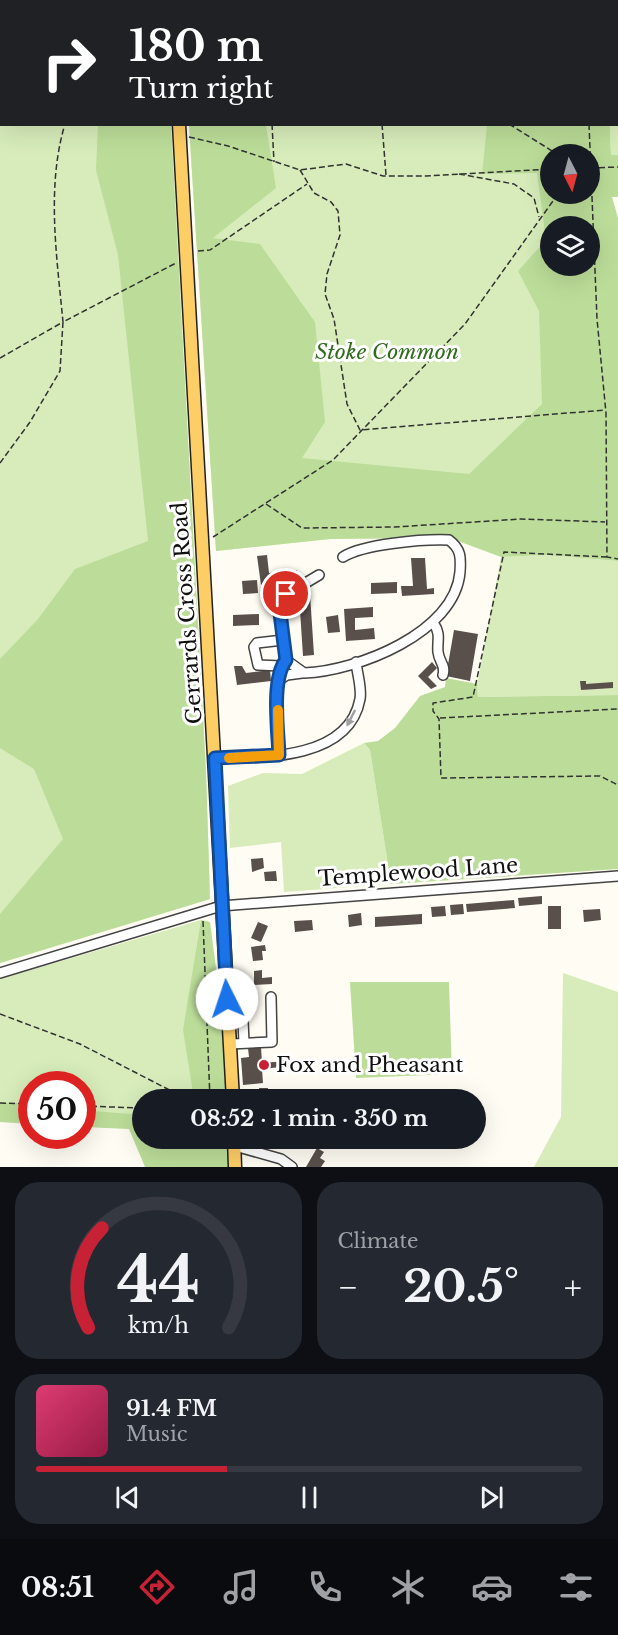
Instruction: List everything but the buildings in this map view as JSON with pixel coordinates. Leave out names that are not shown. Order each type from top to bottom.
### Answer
[{"type":"main road","name":"Gerrards Cross Road","points":[[179,130],[232,1089]]},
{"type":"main road","points":[[235,1149],[235,1167]]},
{"type":"street","points":[[279,680],[287,675],[356,662],[391,648],[434,624],[448,608],[459,579],[461,555],[457,546],[449,540],[371,545],[353,550],[343,557]]},
{"type":"street","points":[[279,755],[279,680],[284,663],[280,602],[286,594],[319,575]]},
{"type":"street","points":[[434,624],[440,636],[438,651],[445,669],[443,675]]},
{"type":"street","points":[[283,640],[257,643],[254,647],[258,664],[284,663],[302,673]]},
{"type":"street","points":[[215,758],[279,755],[320,746],[347,726],[360,698],[356,662]]},
{"type":"street","name":"Templewood Lane","points":[[0,973],[221,906],[618,876]]},
{"type":"street","points":[[230,1044],[272,1042],[271,997]]},
{"type":"street","points":[[242,998],[244,1043]]},
{"type":"street","points":[[254,1149],[281,1159],[292,1167]]},
{"type":"path","points":[[0,463],[30,422],[60,371],[63,322],[55,236],[56,181],[65,126]]},
{"type":"path","points":[[272,126],[274,163]]},
{"type":"path","points":[[381,126],[386,176]]},
{"type":"path","points":[[512,126],[541,144]]},
{"type":"path","points":[[589,126],[590,144]]},
{"type":"path","points":[[179,130],[300,170],[346,164],[386,176],[540,170]]},
{"type":"path","points":[[600,168],[618,167]]},
{"type":"path","points":[[300,170],[314,193],[331,202],[338,211],[340,235],[327,274],[325,294],[334,319],[347,404],[360,430]]},
{"type":"path","points":[[456,174],[514,184],[534,198],[539,218]]},
{"type":"path","points":[[0,358],[186,255],[210,250],[308,183]]},
{"type":"path","points":[[202,543],[333,459],[465,324],[550,204]]},
{"type":"path","points":[[592,204],[597,319],[608,473],[607,557]]},
{"type":"path","points":[[360,430],[605,410]]},
{"type":"path","points":[[266,504],[302,528],[395,527],[521,519],[606,522]]},
{"type":"path","points":[[618,559],[504,552],[472,697],[433,703],[433,711],[439,718],[441,778],[600,776],[618,785]]},
{"type":"path","points":[[439,718],[618,710]]},
{"type":"path","points":[[203,912],[210,1089]]},
{"type":"path","points":[[0,1014],[80,1044],[168,1089]]},
{"type":"path","points":[[0,1103],[18,1104]]},
{"type":"path","points":[[96,1106],[132,1108]]},
{"type":"green space","points":[[0,126],[171,126],[206,772],[210,899],[0,963]]},
{"type":"green space","points":[[98,126],[171,126],[206,772],[210,899],[0,963],[0,914],[63,839],[34,769],[0,748],[0,659],[38,619],[75,569],[148,541],[118,255],[96,170]]},
{"type":"green space","name":"Stoke Common","points":[[189,126],[600,126],[618,520],[330,539],[216,551]]},
{"type":"green space","points":[[189,126],[266,126],[276,188],[213,238],[260,244],[315,322],[325,422],[302,458],[469,474],[542,404],[539,311],[518,271],[540,247],[540,276],[600,276],[600,216],[543,216],[541,204],[600,204],[600,144],[540,144],[540,195],[537,173],[482,174],[487,126],[610,126],[611,155],[618,155],[618,197],[612,197],[618,218],[618,561],[546,555],[501,557],[450,538],[330,539],[216,551]]},
{"type":"green space","points":[[610,126],[618,126],[618,155],[611,155]]},
{"type":"green space","points":[[546,555],[618,561],[618,695],[478,697],[477,684],[501,557]]},
{"type":"green space","points":[[446,678],[477,684],[478,697],[618,695],[618,869],[391,884],[370,750],[364,743],[378,741],[395,728],[420,696],[445,687]]},
{"type":"green space","points":[[364,743],[370,750],[391,884],[284,892],[281,842],[230,848],[228,786],[263,773],[302,774]]},
{"type":"green space","points":[[201,920],[206,922],[228,1089],[132,1089],[132,1118],[125,1115],[96,1112],[96,1071],[18,1071],[18,1103],[0,1102],[0,979]]},
{"type":"green space","points":[[201,920],[210,922],[227,1053],[229,1089],[192,1089],[183,1030]]},
{"type":"green space","points":[[563,973],[618,992],[618,1167],[534,1167],[561,1117]]},
{"type":"green space","points":[[350,982],[449,982],[452,1074],[356,1078]]},
{"type":"green space","points":[[0,1102],[18,1103],[18,1123],[0,1122]]},
{"type":"green space","points":[[96,1111],[132,1114],[132,1136],[129,1129],[96,1128]]},
{"type":"green space","points":[[137,1149],[229,1149],[228,1167],[145,1167]]},
{"type":"slow traffic","points":[[229,758],[279,755],[278,710]]},
{"type":"place","name":"Fox and Pheasant","points":[[264,1065]]},
{"type":"route","points":[[227,999],[215,758],[279,755],[279,673],[286,660],[280,628],[279,605],[286,594]]}]
